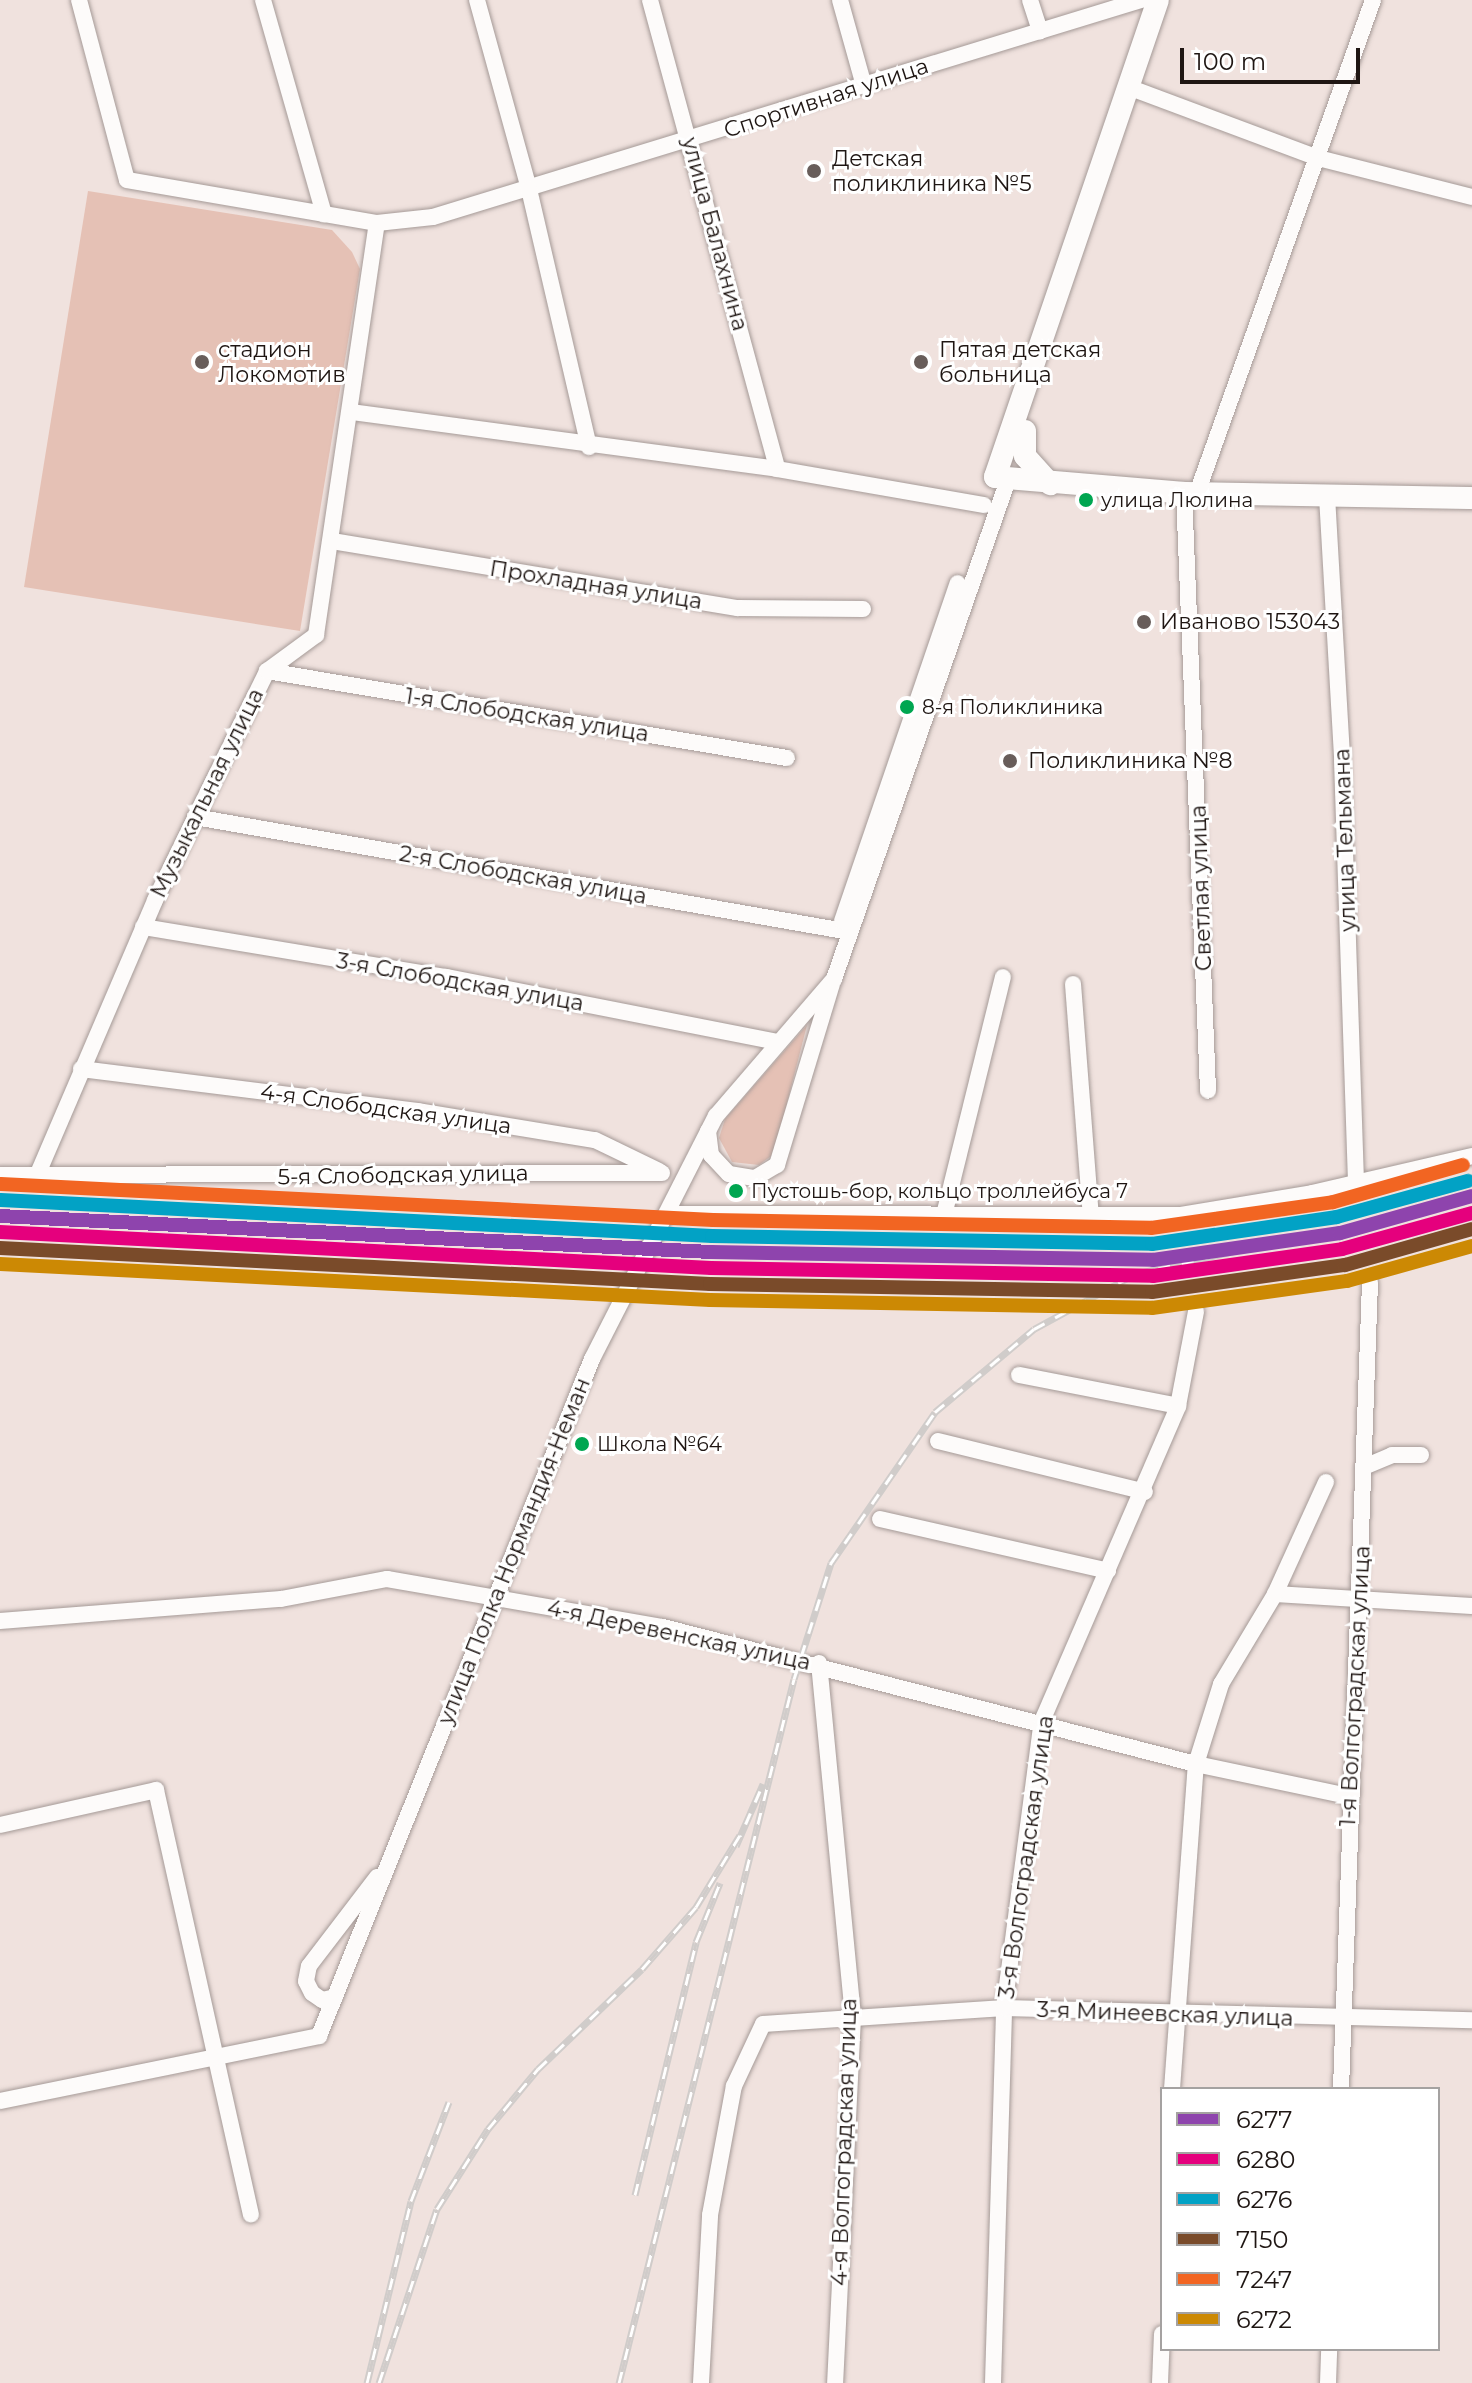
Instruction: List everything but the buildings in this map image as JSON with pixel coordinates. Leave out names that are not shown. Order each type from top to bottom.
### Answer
[{"type":"main road","name":"улица Полка Нормандия-Неман","points":[[996,487],[1158,0]]},
{"type":"main road","name":"улица Полка Нормандия-Неман","points":[[996,487],[1025,431],[1170,0]]},
{"type":"main road","points":[[1025,431],[1025,456],[1050,484]]},
{"type":"main road","points":[[996,487],[1050,484],[1109,489]]},
{"type":"main road","points":[[996,487],[1472,498]]},
{"type":"street","name":"Спортивная улица","points":[[79,0],[127,180],[377,223],[433,217],[529,189],[1141,0]]},
{"type":"street","points":[[263,0],[324,214]]},
{"type":"street","points":[[477,0],[529,189],[589,447]]},
{"type":"street","name":"улица Балахнина","points":[[650,0],[691,141],[777,469]]},
{"type":"street","points":[[840,0],[864,86]]},
{"type":"street","points":[[1030,0],[1040,31]]},
{"type":"street","points":[[1190,493],[1318,158],[1373,0]]},
{"type":"street","points":[[1139,91],[1318,158],[1472,197]]},
{"type":"street","name":"Музыкальная улица","points":[[36,1178],[143,927],[267,671],[316,635],[377,223]]},
{"type":"street","points":[[351,412],[589,447],[777,469],[996,487]]},
{"type":"street","name":"улица Полка Нормандия-Неман","points":[[216,2056],[319,2036],[492,1598],[592,1359],[709,1129],[777,1042],[834,979],[844,931],[996,487]]},
{"type":"street","name":"улица Полка Нормандия-Неман","points":[[806,1011],[819,991],[844,931],[996,487]]},
{"type":"street","name":"Светлая улица","points":[[1190,493],[1208,1091]]},
{"type":"street","name":"улица Тельмана","points":[[1327,496],[1342,760],[1356,1184]]},
{"type":"street","name":"Прохладная улица","points":[[332,541],[737,608],[863,609]]},
{"type":"street","name":"1-я Слободская улица","points":[[267,671],[787,758]]},
{"type":"street","name":"2-я Слободская улица","points":[[195,817],[844,931]]},
{"type":"street","name":"3-я Слободская улица","points":[[143,927],[446,977],[777,1042]]},
{"type":"street","points":[[944,1215],[1003,977]]},
{"type":"street","points":[[709,1129],[711,1155],[729,1174],[755,1178],[777,1165],[834,979]]},
{"type":"street","points":[[1073,984],[1091,1216]]},
{"type":"street","name":"4-я Слободская улица","points":[[81,1069],[417,1111],[595,1140],[682,1183]]},
{"type":"street","points":[[667,1214],[1181,1215],[1356,1184],[1472,1156]]},
{"type":"street","name":"5-я Слободская улица","points":[[0,1175],[36,1178],[662,1173]]},
{"type":"street","name":"1-я Волгоградская улица","points":[[1341,2087],[1348,1796],[1360,1603],[1370,1283]]},
{"type":"street","name":"3-я Волгоградская улица","points":[[993,2383],[1004,2008],[1042,1721],[1145,1492],[1178,1406],[1196,1312]]},
{"type":"street","points":[[1019,1375],[1178,1406]]},
{"type":"street","points":[[938,1441],[1145,1492]]},
{"type":"street","points":[[1364,1467],[1392,1455],[1421,1455]]},
{"type":"street","points":[[1172,2087],[1175,2012],[1196,1764],[1221,1684],[1275,1594],[1326,1482]]},
{"type":"street","points":[[880,1519],[1108,1571]]},
{"type":"street","name":"4-я Деревенская улица","points":[[0,1621],[281,1599],[387,1579],[663,1627],[819,1663],[1196,1764],[1348,1796]]},
{"type":"street","points":[[1275,1594],[1360,1603],[1472,1606]]},
{"type":"street","name":"4-я Волгоградская улица","points":[[819,1663],[853,2017],[835,2383]]},
{"type":"street","points":[[0,1825],[156,1790],[251,2215]]},
{"type":"street","points":[[335,1997],[322,2000],[312,1993],[306,1981],[309,1966],[321,1944],[388,1864]]},
{"type":"street","name":"3-я Минеевская улица","points":[[701,2383],[710,2215],[734,2086],[763,2024],[1004,2008],[1175,2012],[1344,2021],[1472,2020]]},
{"type":"street","points":[[0,2101],[216,2056]]},
{"type":"street","points":[[1160,2383],[1161,2351]]},
{"type":"street","points":[[1328,2383],[1329,2351]]},
{"type":"shaded area","name":"стадион Локомотив","points":[[88,191],[332,230],[352,252],[360,269],[300,631],[24,587]]},
{"type":"shaded area","points":[[807,1025],[774,1154],[759,1165],[732,1162],[719,1138],[725,1119]]},
{"type":"railway","points":[[619,2383],[794,1679],[831,1563],[935,1412],[1034,1329],[1135,1274],[1273,1242]]},
{"type":"railway","points":[[736,1846],[763,1784]]},
{"type":"railway","points":[[379,2383],[437,2209],[488,2129],[538,2069],[642,1969],[696,1907],[740,1835]]},
{"type":"railway","points":[[635,2195],[696,1942],[720,1883]]},
{"type":"railway","points":[[367,2383],[411,2201],[449,2102]]},
{"type":"transit line","name":"7247","points":[[1,1184],[713,1220],[1151,1228],[1333,1202],[1463,1165]]},
{"type":"transit line","name":"6276","points":[[1,1200],[712,1236],[1152,1244],[1337,1217],[1468,1181]]},
{"type":"transit line","name":"6277","points":[[0,1216],[711,1252],[1153,1260],[1340,1233],[1472,1196]]},
{"type":"transit line","name":"6280","points":[[0,1232],[711,1268],[1153,1276],[1342,1249],[1472,1213]]},
{"type":"transit line","name":"7150","points":[[0,1248],[710,1284],[1152,1292],[1345,1265],[1472,1229]]},
{"type":"transit line","name":"6272","points":[[0,1264],[710,1300],[1152,1308],[1347,1281],[1472,1246]]},
{"type":"place","name":"Детская поликлиника №5","points":[[814,171]]},
{"type":"place","name":"стадион Локомотив","points":[[202,362]]},
{"type":"place","name":"Пятая детская больница","points":[[921,362]]},
{"type":"place","name":"улица Люлина","points":[[1086,500]]},
{"type":"place","name":"Иваново 153043","points":[[1144,622]]},
{"type":"place","name":"8-я Поликлиника","points":[[907,707]]},
{"type":"place","name":"Поликлиника №8","points":[[1010,761]]},
{"type":"place","name":"Пустошь-бор, кольцо троллейбуса 7","points":[[736,1191]]},
{"type":"place","name":"Школа №64","points":[[582,1444]]}]
